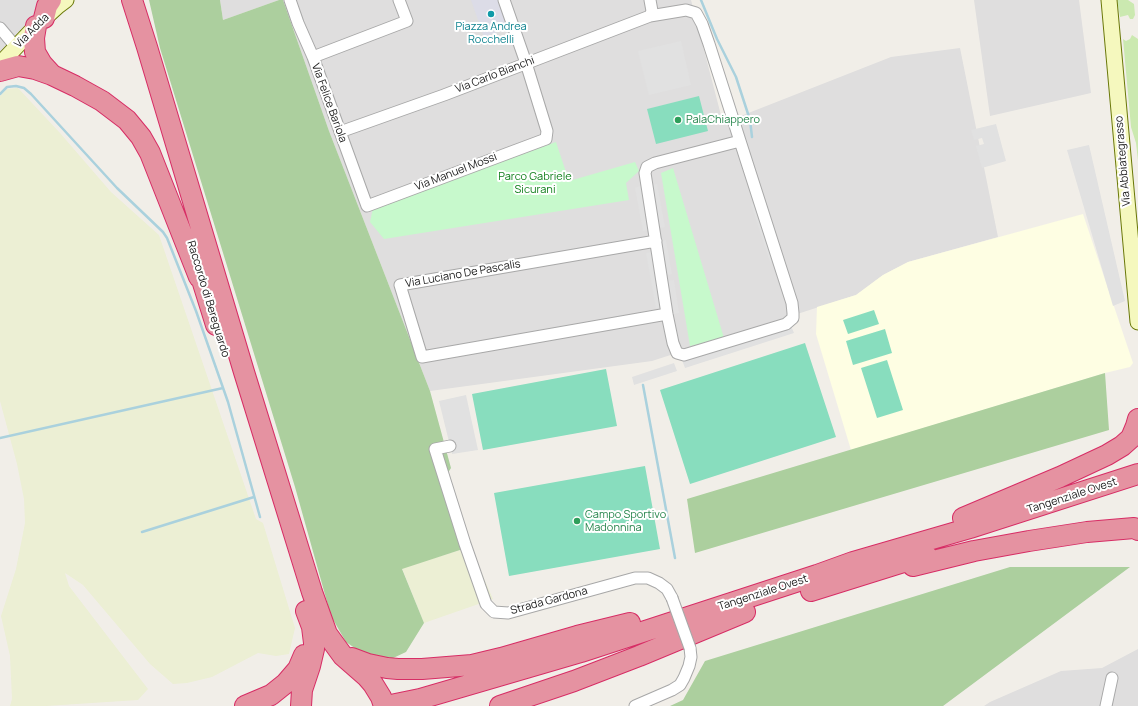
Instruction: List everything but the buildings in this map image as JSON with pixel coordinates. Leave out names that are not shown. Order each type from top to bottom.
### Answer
[{"type":"highway","name":"Raccordo di Bereguardo","points":[[131,3],[147,47],[246,380],[307,595]]},
{"type":"highway","name":"Raccordo di Bereguardo","points":[[131,3],[207,298],[307,595]]},
{"type":"highway","points":[[43,15],[34,38],[35,52],[42,64],[52,75]]},
{"type":"highway","points":[[0,72],[18,66],[35,69],[52,75],[102,101],[127,120],[142,137],[153,159],[207,298]]},
{"type":"highway","points":[[853,562],[957,521],[1108,455],[1131,438],[1138,419]]},
{"type":"highway","name":"Tangenziale Ovest","points":[[745,605],[817,575],[853,562],[970,528],[1138,474]]},
{"type":"highway","name":"Tangenziale Ovest","points":[[385,706],[428,702],[580,652],[745,605],[820,588],[1138,488]]},
{"type":"highway","points":[[820,588],[974,552],[1029,541],[1087,532],[1134,528],[1138,530]]},
{"type":"highway","points":[[307,595],[333,644],[343,656],[363,673],[373,684],[385,706]]},
{"type":"highway","points":[[245,706],[265,698],[278,690],[291,677],[301,662],[306,650],[308,638],[307,595]]},
{"type":"highway","points":[[300,706],[301,694],[313,656],[314,643],[307,595]]},
{"type":"highway","points":[[333,644],[354,659],[379,667],[398,669],[446,668],[472,665],[501,658],[584,634],[665,615],[745,605]]},
{"type":"highway","points":[[500,706],[574,681],[639,656],[745,605]]},
{"type":"main road","name":"Via Adda","points":[[0,64],[43,15],[66,0]]},
{"type":"main road","name":"Via Abbiategrasso","points":[[1109,0],[1138,322]]},
{"type":"street","name":"Via Felice Bariola","points":[[290,0],[313,57],[366,206]]},
{"type":"street","points":[[313,57],[407,21],[400,0]]},
{"type":"street","points":[[504,0],[526,63]]},
{"type":"street","points":[[650,0],[652,11],[650,16]]},
{"type":"street","name":"Via Carlo Bianchi","points":[[340,132],[444,95],[650,16],[686,10],[696,13],[702,24],[740,140]]},
{"type":"street","points":[[0,28],[16,47]]},
{"type":"street","name":"Via Manuel Mossi","points":[[366,206],[546,139],[547,131],[526,63]]},
{"type":"street","points":[[740,140],[792,303],[793,318],[786,324],[684,355],[677,353],[673,343],[667,314],[656,240],[645,173],[647,167],[655,163],[740,140]]},
{"type":"street","name":"Via Luciano De Pascalis","points":[[656,240],[400,285],[422,357],[667,314]]},
{"type":"street","name":"Strada Gardona","points":[[450,446],[435,449],[486,604],[494,612],[508,613],[635,578],[648,578],[667,589],[672,598],[690,648],[691,657],[689,666],[680,685],[635,706]]},
{"type":"street","points":[[1106,706],[1112,678]]},
{"type":"shaded area","points":[[0,0],[43,0],[32,19],[0,55]]},
{"type":"shaded area","points":[[220,0],[279,0],[223,20]]},
{"type":"shaded area","points":[[283,0],[691,0],[723,123],[891,57],[960,48],[998,237],[908,262],[883,275],[856,295],[652,361],[430,391],[329,131]]},
{"type":"shaded area","name":"Piazza Andrea Rocchelli","points":[[471,0],[502,0],[511,27],[484,37]]},
{"type":"shaded area","points":[[974,0],[1079,0],[1091,93],[990,116]]},
{"type":"shaded area","points":[[681,41],[691,85],[649,95],[638,51]]},
{"type":"shaded area","points":[[18,88],[60,133],[111,192],[159,235],[256,519],[263,523],[295,628],[289,654],[276,656],[258,653],[212,677],[187,683],[173,684],[150,664],[83,585],[65,573],[69,586],[148,689],[138,700],[46,706],[10,706],[12,699],[10,656],[1,616],[16,569],[25,523],[24,499],[17,464],[0,401],[0,96],[7,89]]},
{"type":"shaded area","points":[[996,124],[1006,161],[982,168],[976,146],[984,144],[982,138],[974,140],[971,130]]},
{"type":"shaded area","points":[[1089,145],[1125,301],[1113,306],[1067,150]]},
{"type":"shaded area","points":[[657,184],[665,227],[659,228],[651,185]]},
{"type":"shaded area","points":[[641,186],[649,230],[643,231],[635,188]]},
{"type":"shaded area","points":[[754,203],[773,261],[770,262],[751,204]]},
{"type":"shaded area","points":[[1083,214],[1133,363],[1130,367],[1105,373],[851,450],[816,334],[817,307],[856,295],[883,275],[908,262]]},
{"type":"shaded area","points":[[666,240],[672,274],[666,275],[660,241]]},
{"type":"shaded area","points":[[653,252],[662,307],[656,308],[646,253]]},
{"type":"shaded area","points":[[674,280],[679,313],[672,314],[667,281]]},
{"type":"shaded area","points":[[791,326],[794,333],[685,368],[682,360]]},
{"type":"shaded area","points":[[674,363],[677,371],[634,385],[632,377]]},
{"type":"shaded area","points":[[466,395],[478,450],[452,454],[439,401]]},
{"type":"shaded area","points":[[470,547],[493,599],[424,623],[402,568]]},
{"type":"shaded area","points":[[1138,649],[1138,706],[984,706],[1061,671],[1102,668]]},
{"type":"green space","points":[[149,0],[220,0],[223,20],[279,0],[283,0],[329,131],[430,391],[451,468],[442,482],[463,549],[402,569],[424,623],[406,652],[391,659],[365,655],[346,642],[331,616],[295,487],[160,48]]},
{"type":"green space","points":[[1117,0],[1128,0],[1134,4],[1135,15],[1133,19],[1130,19],[1128,15],[1120,17]]},
{"type":"green space","points":[[1132,35],[1138,39],[1138,161],[1136,143],[1131,127],[1123,39],[1126,41],[1130,39]]},
{"type":"green space","name":"PalaChiappero","points":[[699,96],[708,131],[656,144],[647,109]]},
{"type":"green space","name":"Parco Gabriele Sicurani","points":[[556,142],[569,181],[635,162],[639,171],[626,183],[629,200],[384,239],[370,222],[373,208]]},
{"type":"green space","points":[[673,168],[724,338],[690,346],[661,173]]},
{"type":"green space","points":[[874,310],[879,324],[848,334],[843,320]]},
{"type":"green space","points":[[885,329],[892,353],[853,365],[846,341]]},
{"type":"green space","points":[[805,343],[836,437],[690,484],[660,390]]},
{"type":"green space","points":[[887,360],[903,410],[877,418],[861,368]]},
{"type":"green space","points":[[606,369],[617,426],[483,450],[472,394]]},
{"type":"green space","points":[[1105,373],[1109,430],[695,553],[687,499]]},
{"type":"green space","name":"Campo Sportivo Madonnina","points":[[645,466],[660,549],[509,576],[494,493]]},
{"type":"green space","points":[[1010,567],[1130,567],[943,706],[670,706],[683,700],[705,661]]},
{"type":"waterway","points":[[701,0],[717,39],[736,77],[750,120],[752,137]]},
{"type":"waterway","points":[[0,94],[7,87],[16,86],[24,88],[31,94],[117,188],[163,232],[167,238],[196,311],[228,402],[260,517]]},
{"type":"waterway","points":[[643,385],[675,558]]},
{"type":"waterway","points":[[0,438],[223,388]]},
{"type":"waterway","points":[[142,532],[254,497]]},
{"type":"place","name":"Piazza Andrea Rocchelli","points":[[491,14]]},
{"type":"place","name":"PalaChiappero","points":[[678,120]]},
{"type":"place","name":"Campo Sportivo Madonnina","points":[[577,521]]}]
